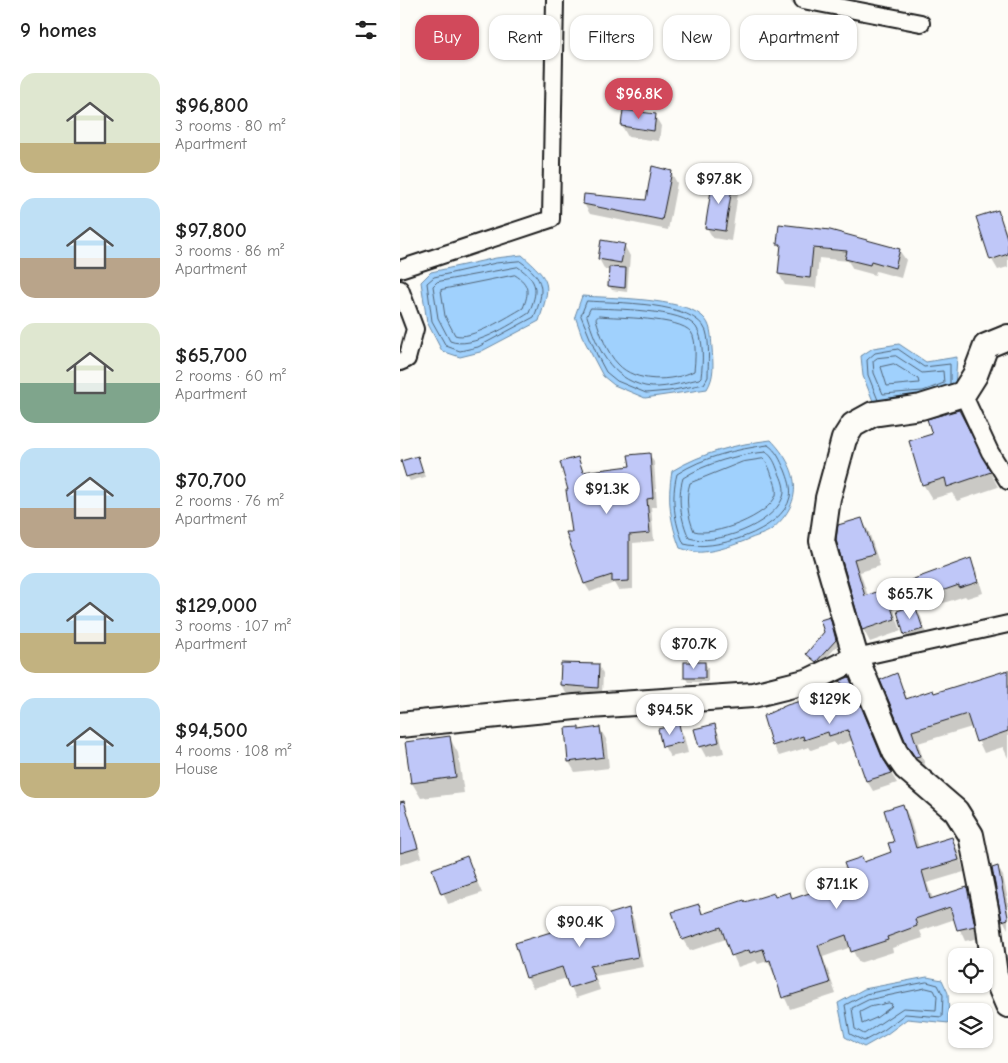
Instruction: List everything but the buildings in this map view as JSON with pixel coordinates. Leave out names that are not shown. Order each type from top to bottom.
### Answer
[{"type":"street","points":[[400,268],[551,219],[555,0]]},
{"type":"street","points":[[803,0],[921,23]]},
{"type":"street","points":[[400,289],[415,329],[407,359],[400,362]]},
{"type":"street","points":[[1008,336],[986,346],[975,375],[963,394],[921,407],[873,414],[853,425],[844,439],[828,498],[822,541],[856,658],[895,752],[906,768],[956,811],[971,835],[987,914],[994,975],[1008,1005]]},
{"type":"street","points":[[963,394],[990,452],[1008,481]]},
{"type":"street","points":[[400,725],[575,707],[753,695],[809,681],[856,658],[1008,624]]},
{"type":"water","points":[[522,255],[539,271],[546,284],[546,298],[539,321],[480,352],[460,357],[442,351],[427,322],[421,282],[431,272],[496,258]]},
{"type":"water","points":[[582,296],[662,302],[692,310],[702,316],[708,323],[711,335],[713,364],[710,384],[707,389],[645,398],[614,385],[603,376],[582,336],[575,316]]},
{"type":"water","points":[[899,344],[926,362],[957,357],[955,389],[875,406],[863,376],[861,356],[873,348]]},
{"type":"water","points":[[771,440],[787,462],[794,484],[794,496],[783,518],[767,532],[726,548],[700,552],[680,548],[670,510],[672,471],[707,454],[745,444]]},
{"type":"water","points":[[927,977],[942,980],[948,993],[948,1023],[907,1019],[887,1034],[864,1047],[845,1037],[838,1003],[864,989]]}]
